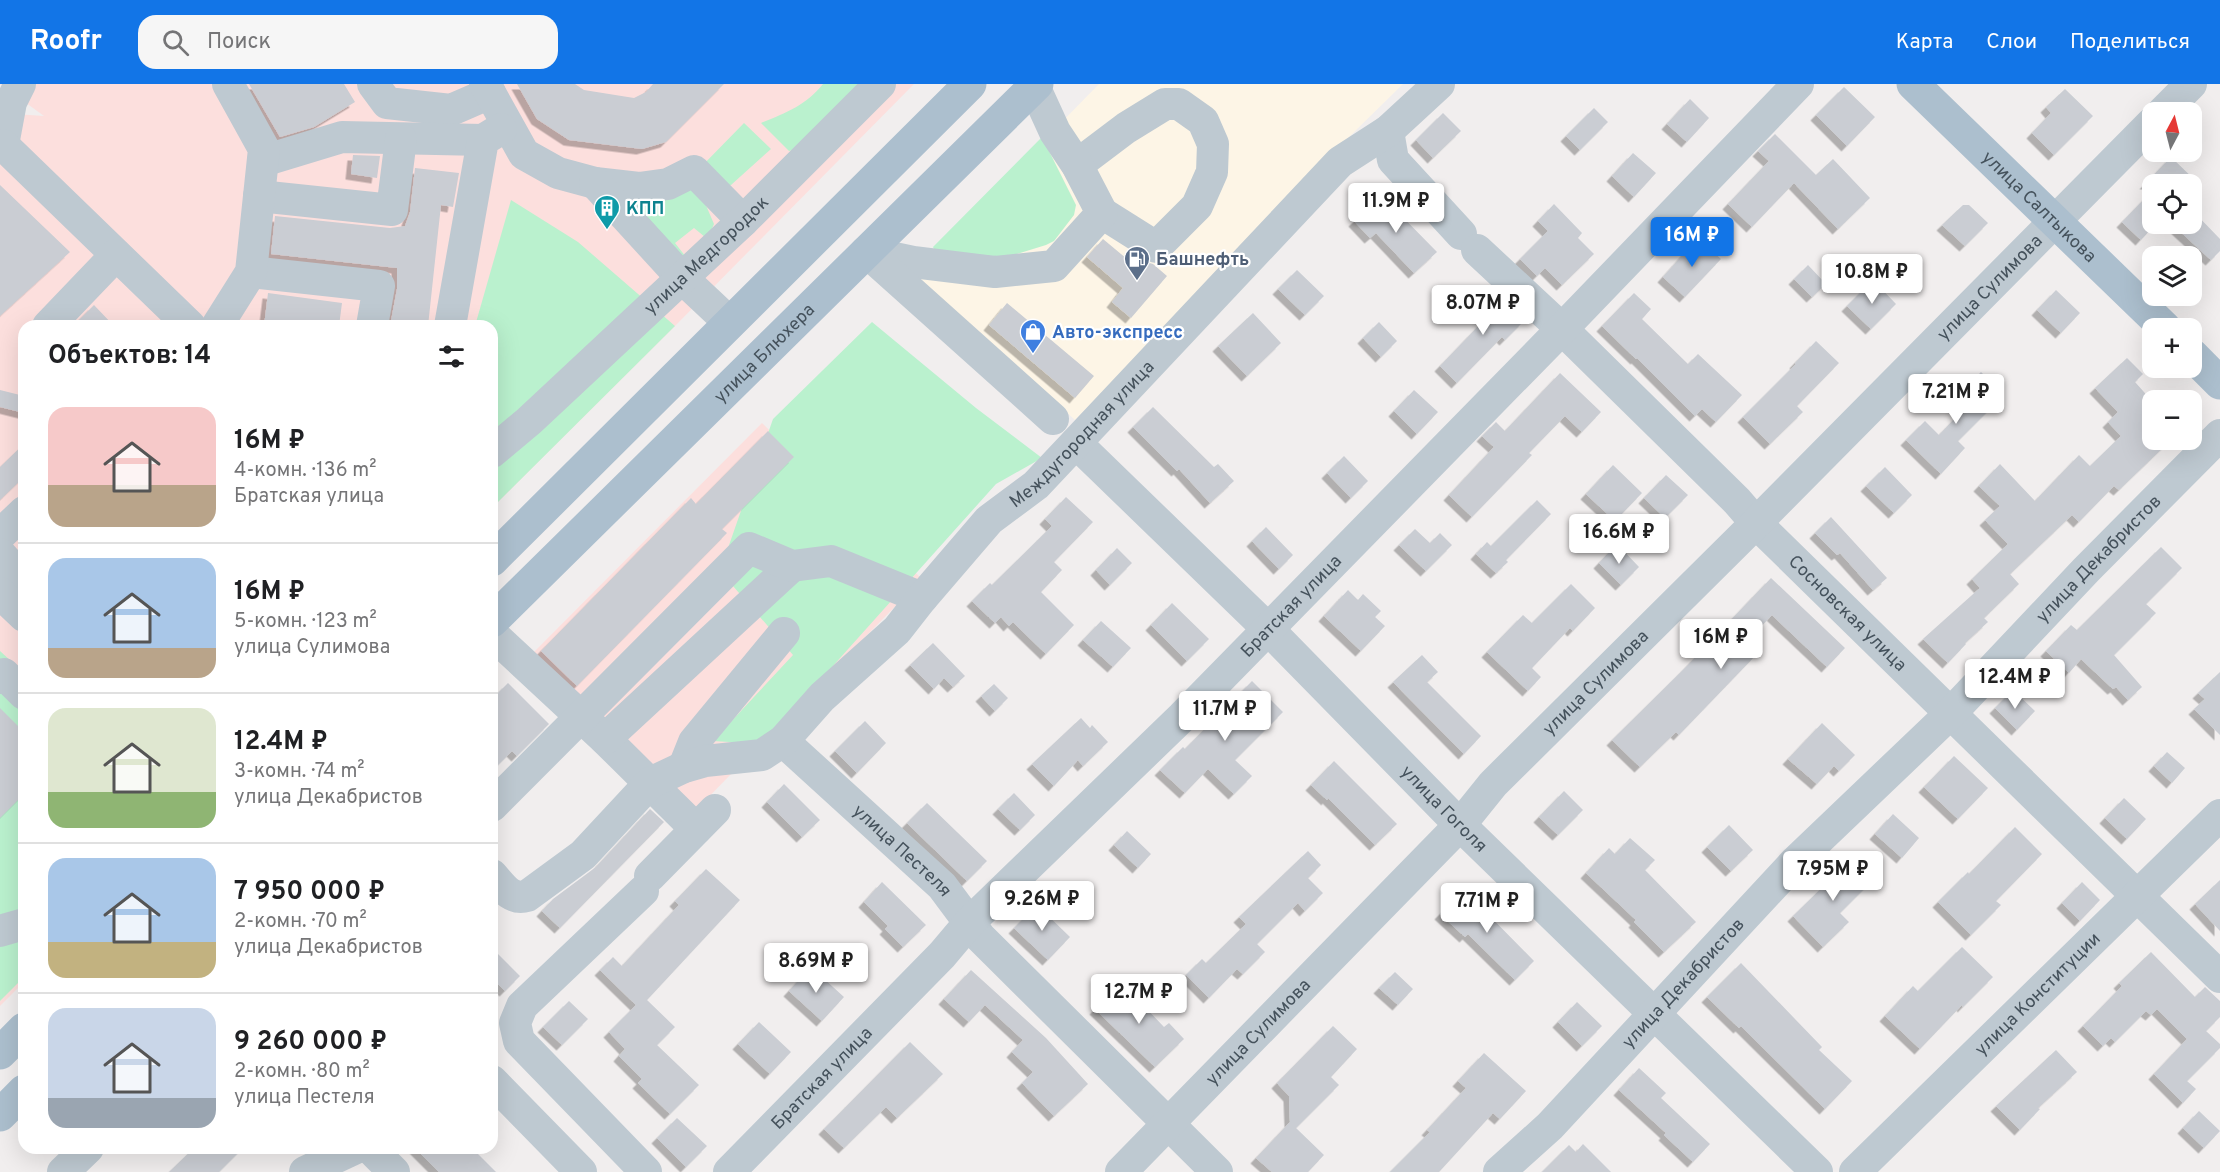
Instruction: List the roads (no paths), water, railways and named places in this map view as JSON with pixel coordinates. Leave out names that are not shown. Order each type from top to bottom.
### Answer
[{"type":"main road","points":[[498,554],[970,84]]},
{"type":"main road","name":"улица Салтыкова","points":[[1913,84],[2155,318]]},
{"type":"main road","name":"улица Блюхера","points":[[498,615],[1036,85]]},
{"type":"main road","points":[[2202,364],[2220,383]]},
{"type":"main road","points":[[0,1053],[18,1035]]},
{"type":"main road","points":[[0,1116],[18,1097]]},
{"type":"street","points":[[221,320],[251,272],[264,149],[228,84]]},
{"type":"street","points":[[373,84],[387,103],[451,110],[488,89],[495,132],[451,320]]},
{"type":"street","name":"улица Медгородок","points":[[498,447],[529,421],[743,221],[880,84]]},
{"type":"street","name":"Междугородная улица","points":[[650,783],[684,767],[705,761],[762,755],[783,741],[822,697],[897,630],[989,520],[1036,485],[1340,162],[1388,131],[1438,84]]},
{"type":"street","name":"Братская улица","points":[[729,1172],[933,963],[969,923],[1182,717],[1798,84]]},
{"type":"street","points":[[2173,102],[2191,84]]},
{"type":"street","points":[[1036,85],[1055,132],[1077,165],[1102,213],[1156,247],[1197,206],[1212,172],[1213,144],[1203,121],[1179,104],[1165,104],[1126,128],[1077,165]]},
{"type":"street","points":[[10,92],[1,147],[184,320]]},
{"type":"street","name":"Сосновская улица","points":[[1388,131],[1393,160],[1469,242],[1562,329],[1737,501],[1756,523],[2220,976]]},
{"type":"street","points":[[262,161],[342,137],[401,139],[495,132],[524,154],[558,173],[595,183],[639,188],[668,184],[693,171],[743,221]]},
{"type":"street","name":"улица Сулимова","points":[[1121,1172],[1460,825],[1493,784],[1756,523],[2142,133]]},
{"type":"street","points":[[259,196],[392,210],[401,139]]},
{"type":"street","points":[[595,183],[681,278],[730,323]]},
{"type":"street","points":[[866,252],[995,272],[1054,266],[1102,213]]},
{"type":"street","points":[[866,252],[1053,419]]},
{"type":"street","points":[[54,320],[116,255]]},
{"type":"street","points":[[251,272],[379,286],[373,320]]},
{"type":"street","name":"улица Декабристов","points":[[1499,1172],[1550,1126],[1796,861],[1951,713],[2086,570],[2220,435]]},
{"type":"street","name":"улица Гоголя","points":[[1076,443],[1268,629],[1460,825],[1817,1172]]},
{"type":"street","points":[[0,535],[18,518]]},
{"type":"street","points":[[498,800],[749,548],[792,566],[831,561],[922,598]]},
{"type":"street","points":[[0,554],[18,574]]},
{"type":"street","points":[[605,739],[792,566]]},
{"type":"street","points":[[0,593],[18,610]]},
{"type":"street","points":[[684,767],[694,742],[784,633]]},
{"type":"street","points":[[498,640],[650,783],[706,819],[646,884],[522,1006],[515,1023],[519,1041],[646,1172]]},
{"type":"street","points":[[0,678],[4,674],[18,688]]},
{"type":"street","name":"улица Пестеля","points":[[783,741],[942,886],[980,937],[1217,1172]]},
{"type":"street","points":[[498,881],[512,896],[520,898],[527,896],[583,855],[650,783]]},
{"type":"street","name":"улица Конституции","points":[[1865,1167],[2220,815]]},
{"type":"street","points":[[0,931],[18,926]]},
{"type":"street","points":[[498,1087],[581,1172]]},
{"type":"street","points":[[63,1172],[82,1154]]},
{"type":"street","points":[[305,1172],[343,1154]]},
{"type":"street","points":[[376,1154],[394,1172]]},
{"type":"place","name":"КПП","points":[[607,231]]},
{"type":"place","name":"Башнефть","points":[[1137,282]]},
{"type":"place","name":"Авто-экспресс","points":[[1033,355]]}]
